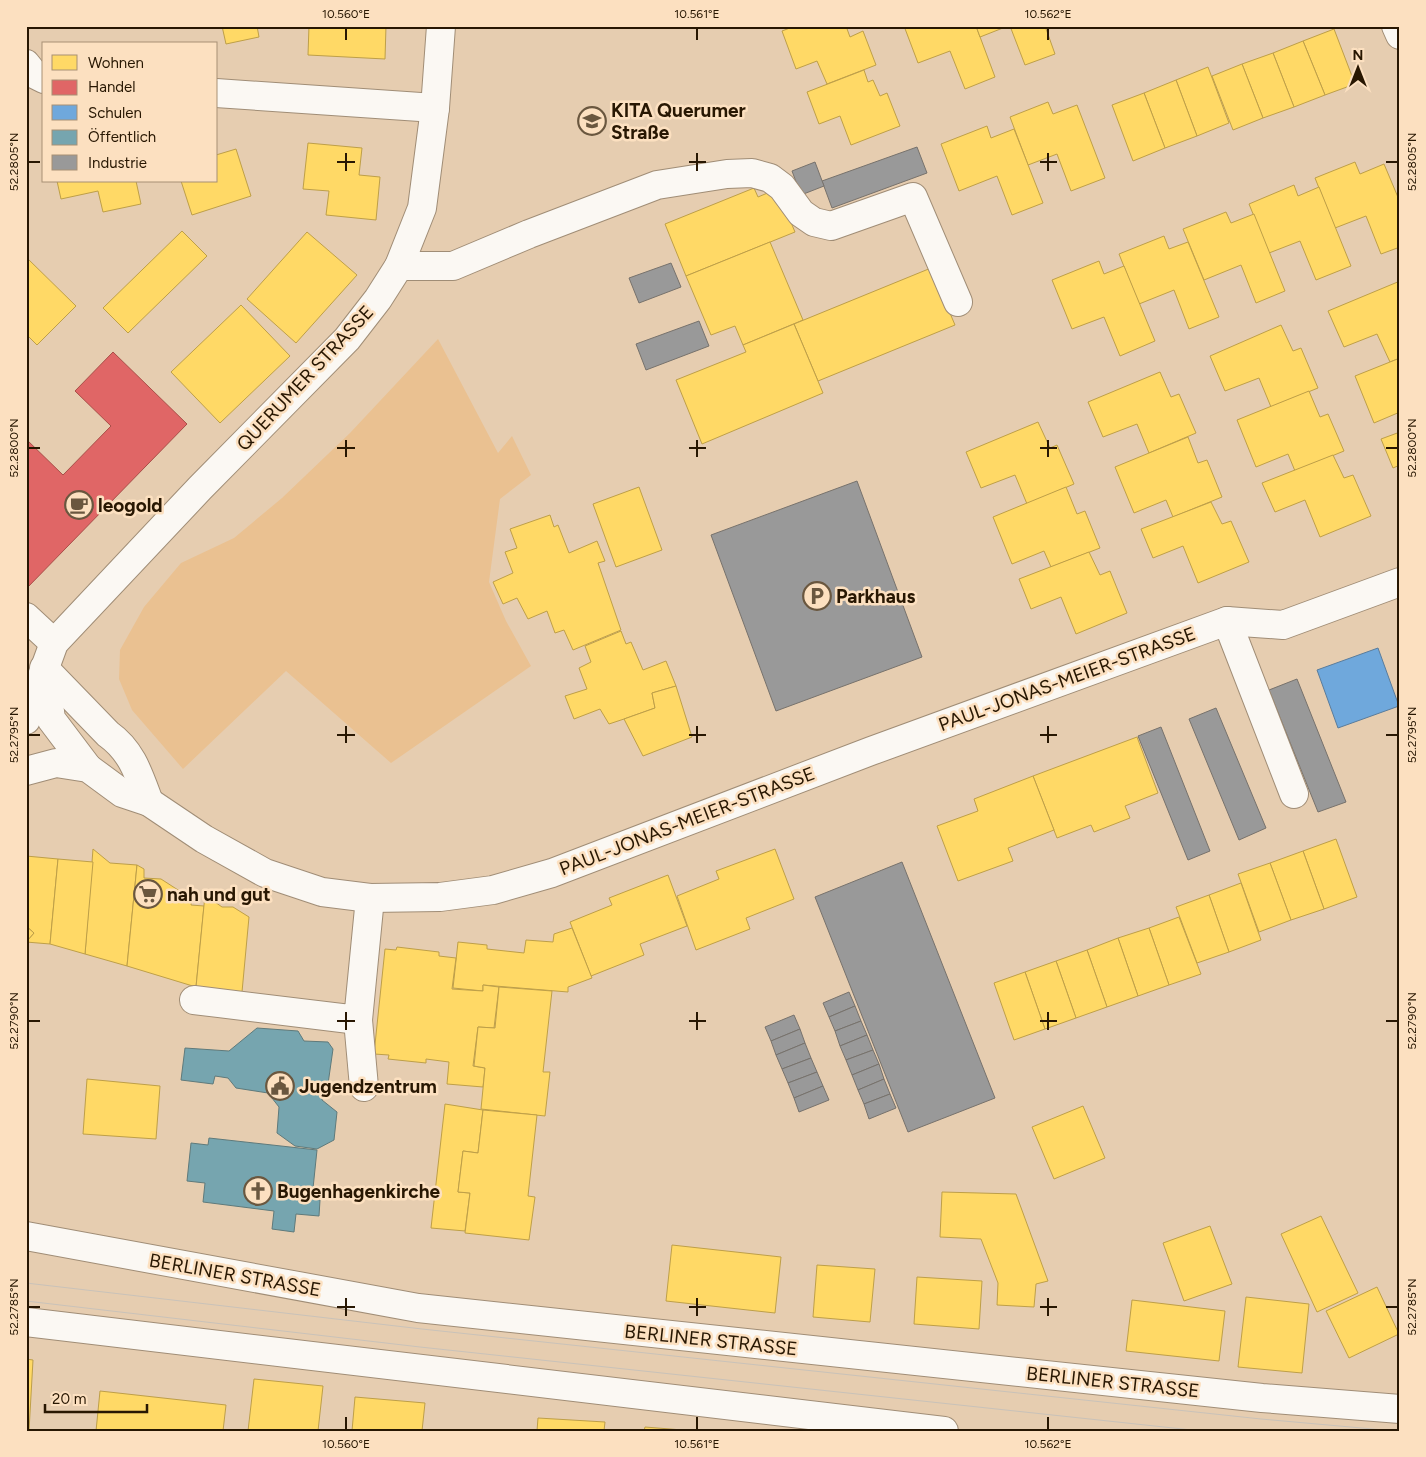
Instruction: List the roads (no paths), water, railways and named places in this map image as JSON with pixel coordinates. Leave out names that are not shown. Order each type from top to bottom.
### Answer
[{"type":"street","name":"QUERUMER STRASSE","points":[[26,720],[35,673],[54,643],[200,488],[347,339],[378,299],[399,266],[422,208],[435,108],[441,26]]},
{"type":"street","points":[[1396,26],[1400,35]]},
{"type":"street","points":[[26,64],[34,74],[42,78]]},
{"type":"street","points":[[218,93],[435,108]]},
{"type":"street","points":[[399,266],[453,266],[656,185],[727,174],[752,173],[770,178],[782,187],[801,213],[814,222],[831,226],[913,197],[958,302]]},
{"type":"street","points":[[1294,794],[1226,621],[1283,625],[1400,582]]},
{"type":"street","points":[[26,617],[54,643]]},
{"type":"street","name":"PAUL-JONAS-MEIER-STRASSE","points":[[35,673],[51,718],[88,768],[122,793],[149,802],[204,839],[265,873],[322,892],[370,898],[440,897],[493,890],[552,873],[871,751],[1226,621]]},
{"type":"street","points":[[35,673],[115,739],[135,763],[149,802]]},
{"type":"street","name":"PAUL-JONAS-MEIER-STRASSE","points":[[26,771],[56,763],[88,768]]},
{"type":"street","points":[[364,1087],[358,1020],[370,898]]},
{"type":"street","points":[[194,1000],[358,1020]]},
{"type":"street","name":"BERLINER STRASSE","points":[[26,1236],[418,1308],[1252,1397],[1400,1409]]},
{"type":"street","points":[[26,1322],[944,1431]]},
{"type":"tram line","points":[[26,1283],[422,1329],[1261,1419],[1395,1431]]},
{"type":"tram line","points":[[26,1301],[420,1347],[1201,1431]]},
{"type":"place","name":"KITA Querumer Straße","points":[[592,121]]},
{"type":"place","name":"leogold","points":[[79,505]]},
{"type":"place","name":"Parkhaus","points":[[817,596]]},
{"type":"place","name":"nah und gut","points":[[148,894]]},
{"type":"place","name":"Jugendzentrum","points":[[280,1086]]},
{"type":"place","name":"Bugenhagenkirche","points":[[258,1191]]}]
